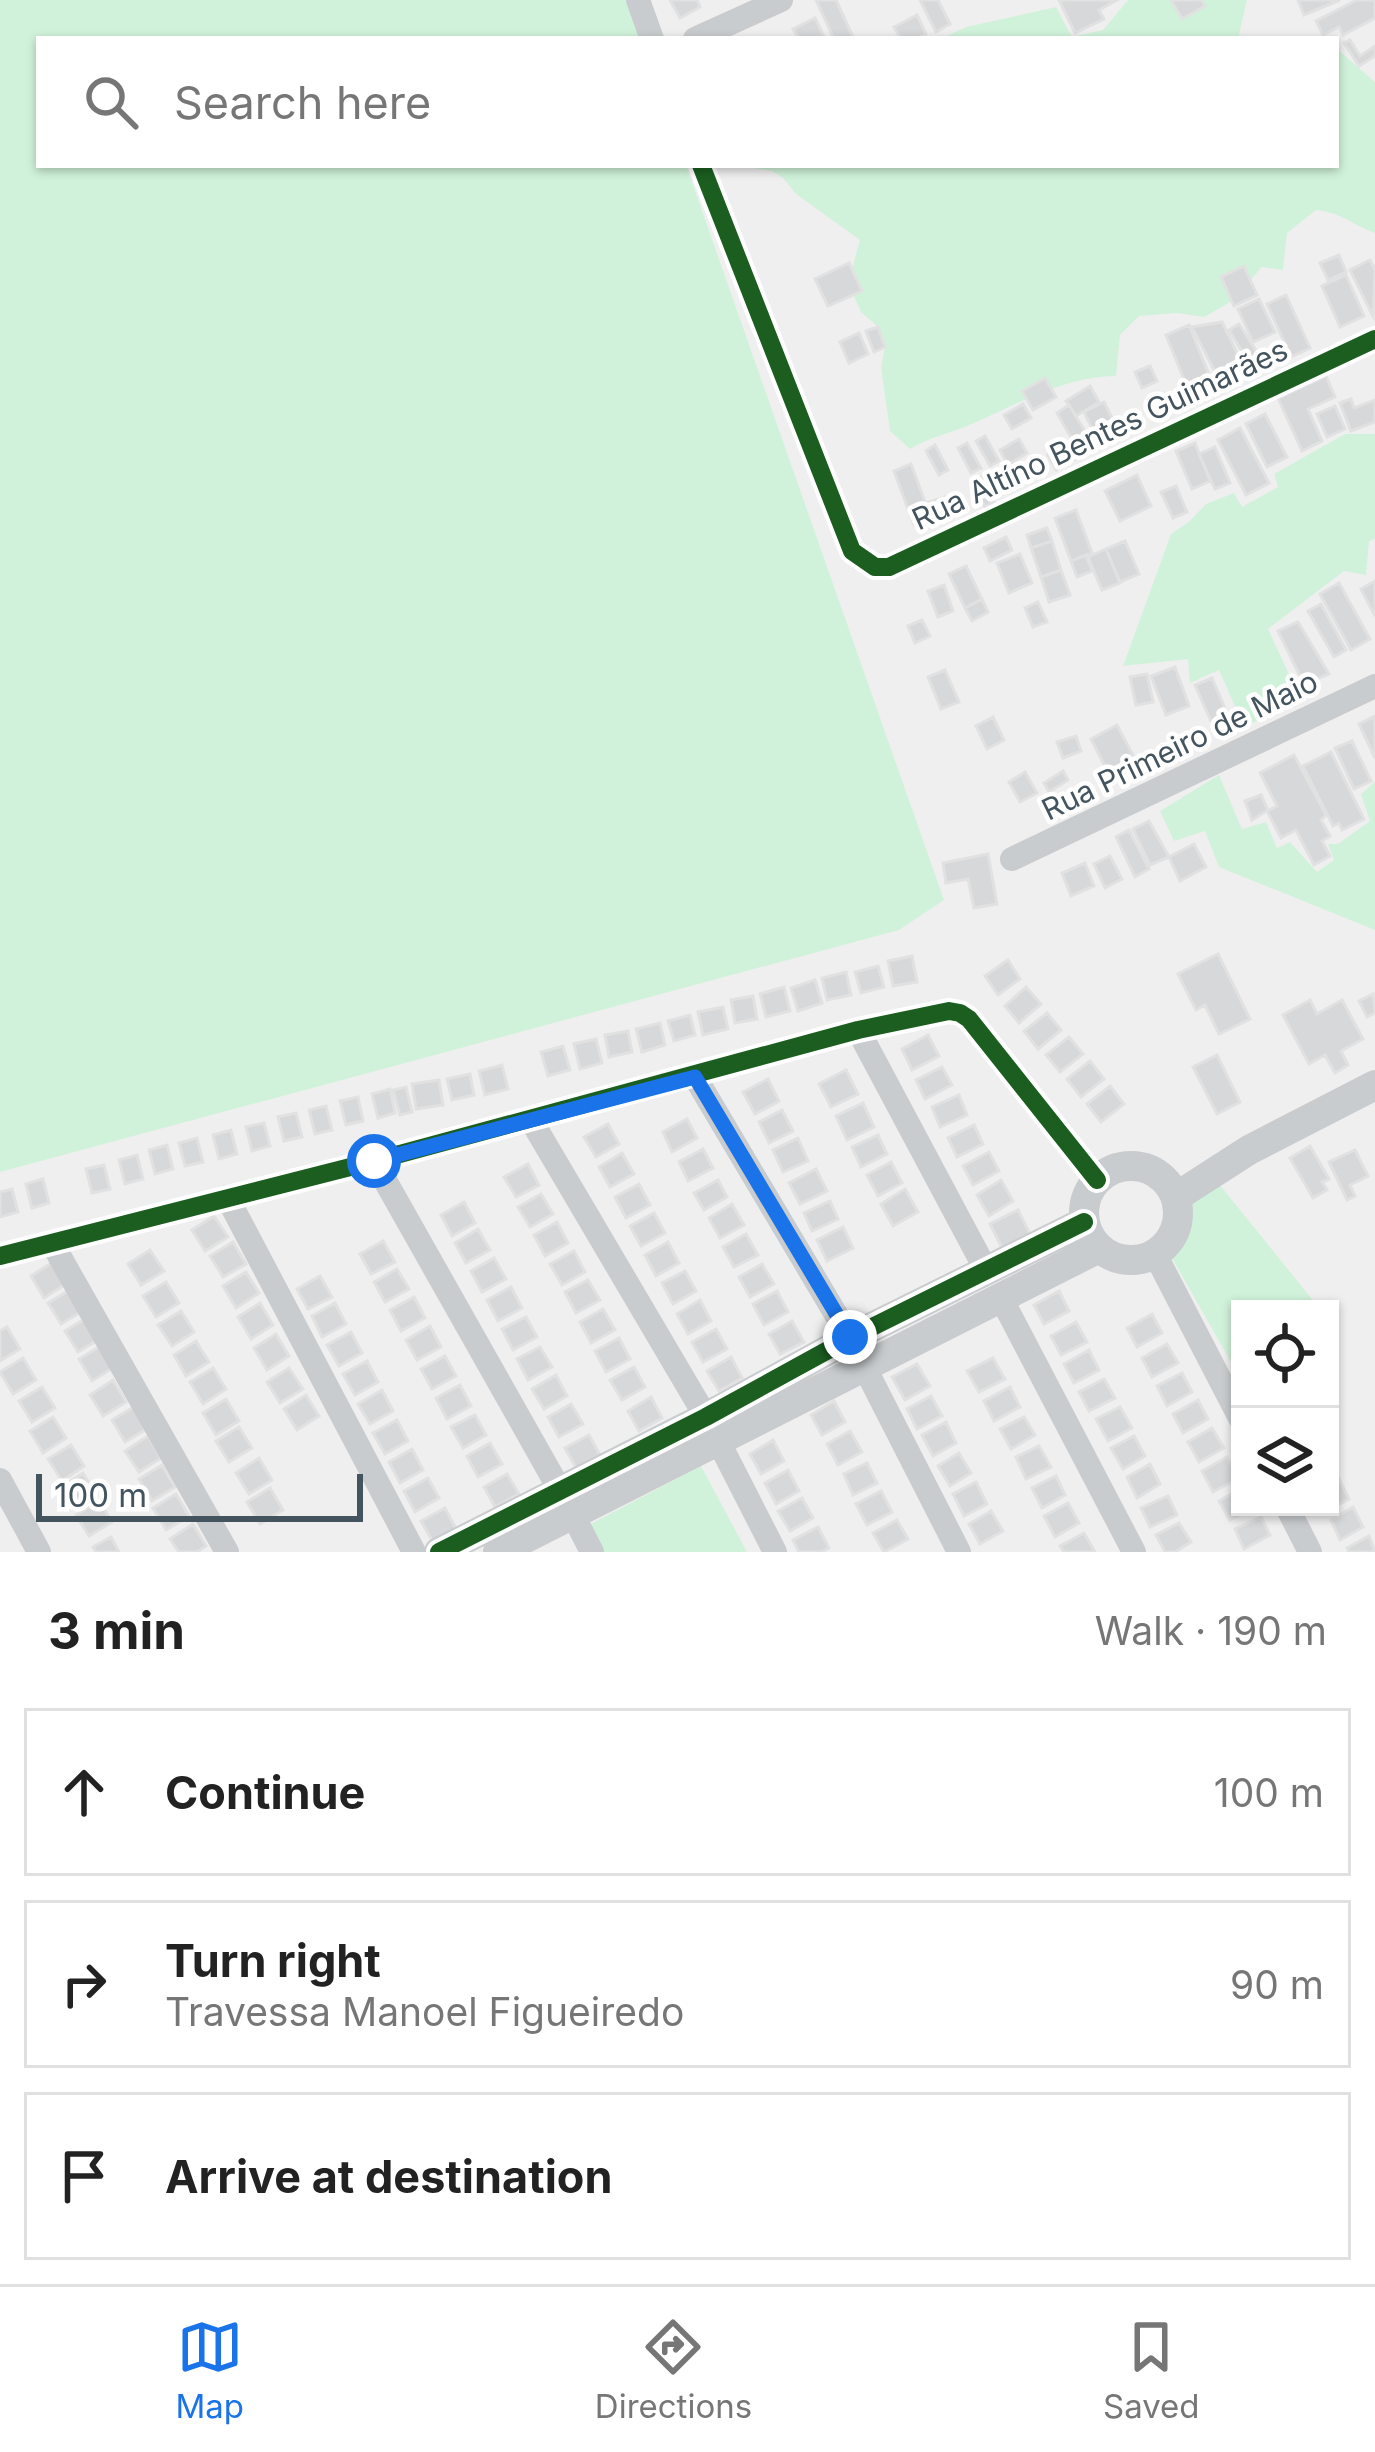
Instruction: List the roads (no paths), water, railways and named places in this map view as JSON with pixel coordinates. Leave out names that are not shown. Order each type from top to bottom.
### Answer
[{"type":"street","points":[[638,0],[651,36]]},
{"type":"street","points":[[702,36],[781,0]]},
{"type":"street","name":"Rua Altíno Bentes Guimarães","points":[[702,168],[852,551],[874,567],[889,567],[1375,339]]},
{"type":"street","name":"Rua Primeiro de Maio","points":[[1012,860],[1375,686]]},
{"type":"street","points":[[0,1256],[695,1077],[858,1030],[949,1011],[969,1019],[1097,1180]]},
{"type":"street","points":[[858,1030],[986,1270]]},
{"type":"street","points":[[695,1077],[850,1337]]},
{"type":"street","points":[[1176,1197],[1249,1150],[1375,1084]]},
{"type":"street","points":[[531,1120],[712,1428],[775,1552]]},
{"type":"street","points":[[374,1161],[592,1552]]},
{"type":"street","points":[[1124,1165],[1156,1171],[1176,1197],[1176,1229],[1168,1243],[1141,1260],[1111,1256],[1092,1235],[1084,1207],[1097,1180],[1124,1165]]},
{"type":"street","points":[[226,1197],[415,1552]]},
{"type":"street","points":[[712,1428],[850,1337],[986,1270],[1092,1235]]},
{"type":"street","points":[[439,1552],[567,1502],[712,1428],[864,1366],[1001,1298],[1092,1235]]},
{"type":"street","points":[[52,1243],[226,1552]]},
{"type":"street","points":[[1155,1254],[1235,1408]]},
{"type":"street","points":[[1001,1298],[1134,1552]]},
{"type":"street","points":[[864,1366],[959,1552]]},
{"type":"street","points":[[0,1480],[39,1552]]},
{"type":"street","points":[[498,1552],[567,1502]]},
{"type":"street","points":[[1292,1516],[1310,1552]]}]
